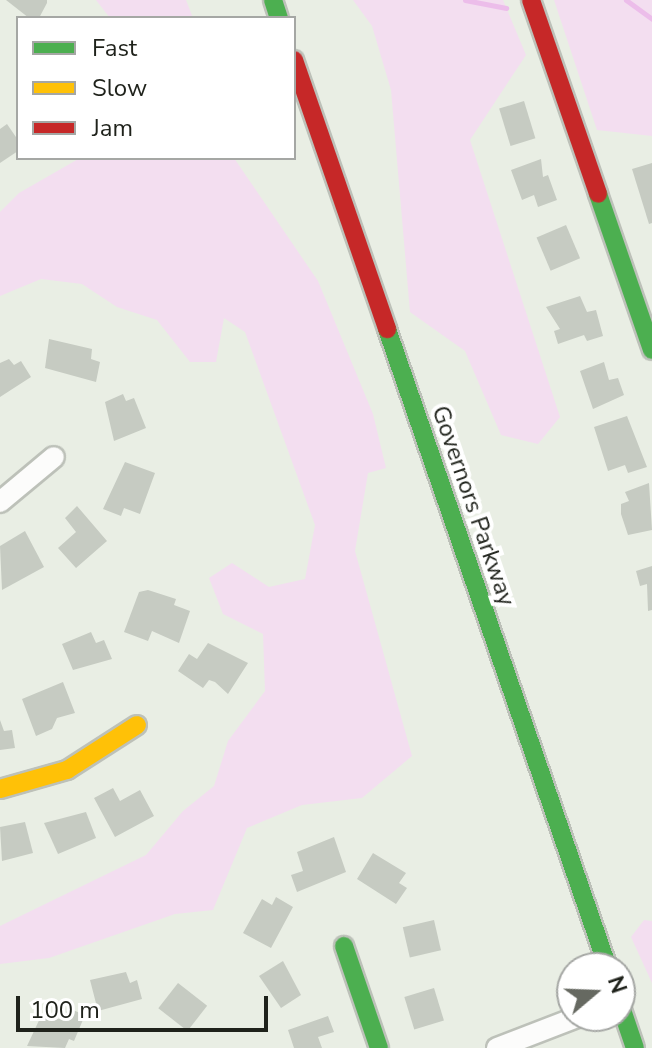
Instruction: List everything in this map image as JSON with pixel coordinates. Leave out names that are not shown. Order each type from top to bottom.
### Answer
[{"type":"main road","points":[[531,0],[652,350]]},
{"type":"main road","name":"Governors Parkway","points":[[296,66],[602,952]]},
{"type":"main road","points":[[0,789],[67,770],[137,725]]},
{"type":"main road","points":[[344,946],[379,1048]]},
{"type":"street","points":[[0,502],[54,457]]},
{"type":"street","points":[[497,1048],[556,1025]]},
{"type":"shaded area","points":[[96,0],[186,0],[192,16],[108,16]]},
{"type":"shaded area","points":[[353,0],[503,0],[526,55],[470,140],[560,417],[538,444],[501,435],[465,351],[410,312],[391,90],[372,26]]},
{"type":"shaded area","points":[[554,0],[652,0],[652,136],[597,130]]},
{"type":"shaded area","points":[[77,160],[235,160],[318,281],[373,414],[386,468],[368,473],[355,551],[412,756],[362,798],[302,805],[247,828],[213,910],[175,914],[49,958],[0,964],[0,926],[146,855],[183,811],[214,786],[228,741],[265,691],[263,634],[223,614],[209,578],[232,563],[269,587],[305,579],[315,525],[245,332],[224,318],[216,362],[190,362],[157,320],[117,307],[82,284],[41,279],[0,296],[0,212],[19,193]]},
{"type":"shaded area","points":[[644,920],[652,921],[652,983],[631,937]]},
{"type":"building","points":[[6,0],[47,0],[40,16],[26,16]]},
{"type":"building","points":[[524,101],[535,138],[511,146],[499,109]]},
{"type":"building","points":[[7,124],[16,137],[16,152],[0,163],[0,129]]},
{"type":"building","points":[[541,159],[543,177],[548,175],[557,200],[538,207],[534,195],[522,200],[511,170]]},
{"type":"building","points":[[652,163],[652,223],[649,224],[632,169]]},
{"type":"building","points":[[566,225],[580,258],[551,271],[537,238]]},
{"type":"building","points":[[580,296],[587,312],[596,310],[603,336],[587,341],[584,335],[558,344],[554,331],[560,329],[546,307]]},
{"type":"building","points":[[49,339],[92,349],[91,359],[100,362],[96,382],[45,368]]},
{"type":"building","points":[[9,359],[14,365],[21,361],[31,377],[0,397],[0,363]]},
{"type":"building","points":[[604,362],[609,380],[618,378],[624,395],[593,409],[580,371]]},
{"type":"building","points":[[123,394],[126,401],[134,398],[146,428],[114,441],[105,402]]},
{"type":"building","points":[[627,416],[647,467],[628,473],[625,465],[608,471],[594,427]]},
{"type":"building","points":[[125,462],[155,473],[140,514],[124,508],[121,516],[103,509]]},
{"type":"building","points":[[649,483],[652,530],[628,535],[621,514],[621,504],[629,501],[625,492]]},
{"type":"building","points":[[77,506],[107,541],[76,568],[58,548],[76,532],[65,518]]},
{"type":"building","points":[[25,531],[44,567],[2,590],[0,546]]},
{"type":"building","points":[[652,566],[652,610],[648,611],[647,584],[640,586],[636,571]]},
{"type":"building","points":[[148,590],[176,599],[174,605],[190,611],[179,643],[152,631],[148,641],[124,632],[139,592]]},
{"type":"building","points":[[91,632],[96,643],[104,640],[112,659],[73,670],[62,644]]},
{"type":"building","points":[[208,643],[248,663],[228,694],[215,682],[209,680],[203,688],[178,671],[189,654],[197,659]]},
{"type":"building","points":[[63,682],[75,713],[57,718],[52,729],[36,736],[22,699]]},
{"type":"building","points":[[0,720],[4,731],[12,730],[15,748],[0,750]]},
{"type":"building","points":[[113,788],[120,801],[140,790],[154,816],[115,837],[94,798]]},
{"type":"building","points":[[86,812],[96,838],[58,854],[44,823]]},
{"type":"building","points":[[25,822],[33,853],[2,861],[0,827]]},
{"type":"building","points":[[334,837],[346,872],[297,892],[291,875],[303,871],[297,852]]},
{"type":"building","points":[[373,853],[406,873],[399,883],[407,888],[396,904],[357,879]]},
{"type":"building","points":[[276,897],[293,907],[271,948],[243,933],[262,899],[272,905]]},
{"type":"building","points":[[434,920],[441,950],[410,957],[403,927]]},
{"type":"building","points":[[283,961],[301,995],[281,1008],[259,976]]},
{"type":"building","points":[[126,972],[130,983],[137,980],[142,999],[98,1011],[90,980]]},
{"type":"building","points":[[178,983],[207,1006],[187,1031],[158,1008]]},
{"type":"building","points":[[434,988],[444,1021],[414,1030],[404,997]]},
{"type":"building","points":[[68,1008],[85,1015],[74,1041],[69,1039],[65,1048],[27,1046],[42,1014],[63,1020]]},
{"type":"building","points":[[328,1016],[334,1032],[318,1037],[322,1048],[294,1048],[288,1030]]},
{"type":"waterway","points":[[465,0],[506,8]]},
{"type":"waterway","points":[[626,0],[652,19]]},
{"type":"traffic: fast","points":[[273,0],[278,16]]},
{"type":"traffic: fast","points":[[598,194],[652,350]]},
{"type":"traffic: fast","points":[[387,329],[602,952]]},
{"type":"traffic: fast","points":[[344,946],[379,1048]]},
{"type":"traffic: fast","points":[[630,1032],[635,1048]]},
{"type":"traffic: slow","points":[[0,789],[67,770],[137,725]]},
{"type":"traffic: jam","points":[[531,0],[598,194]]},
{"type":"traffic: jam","points":[[296,66],[387,329]]}]
